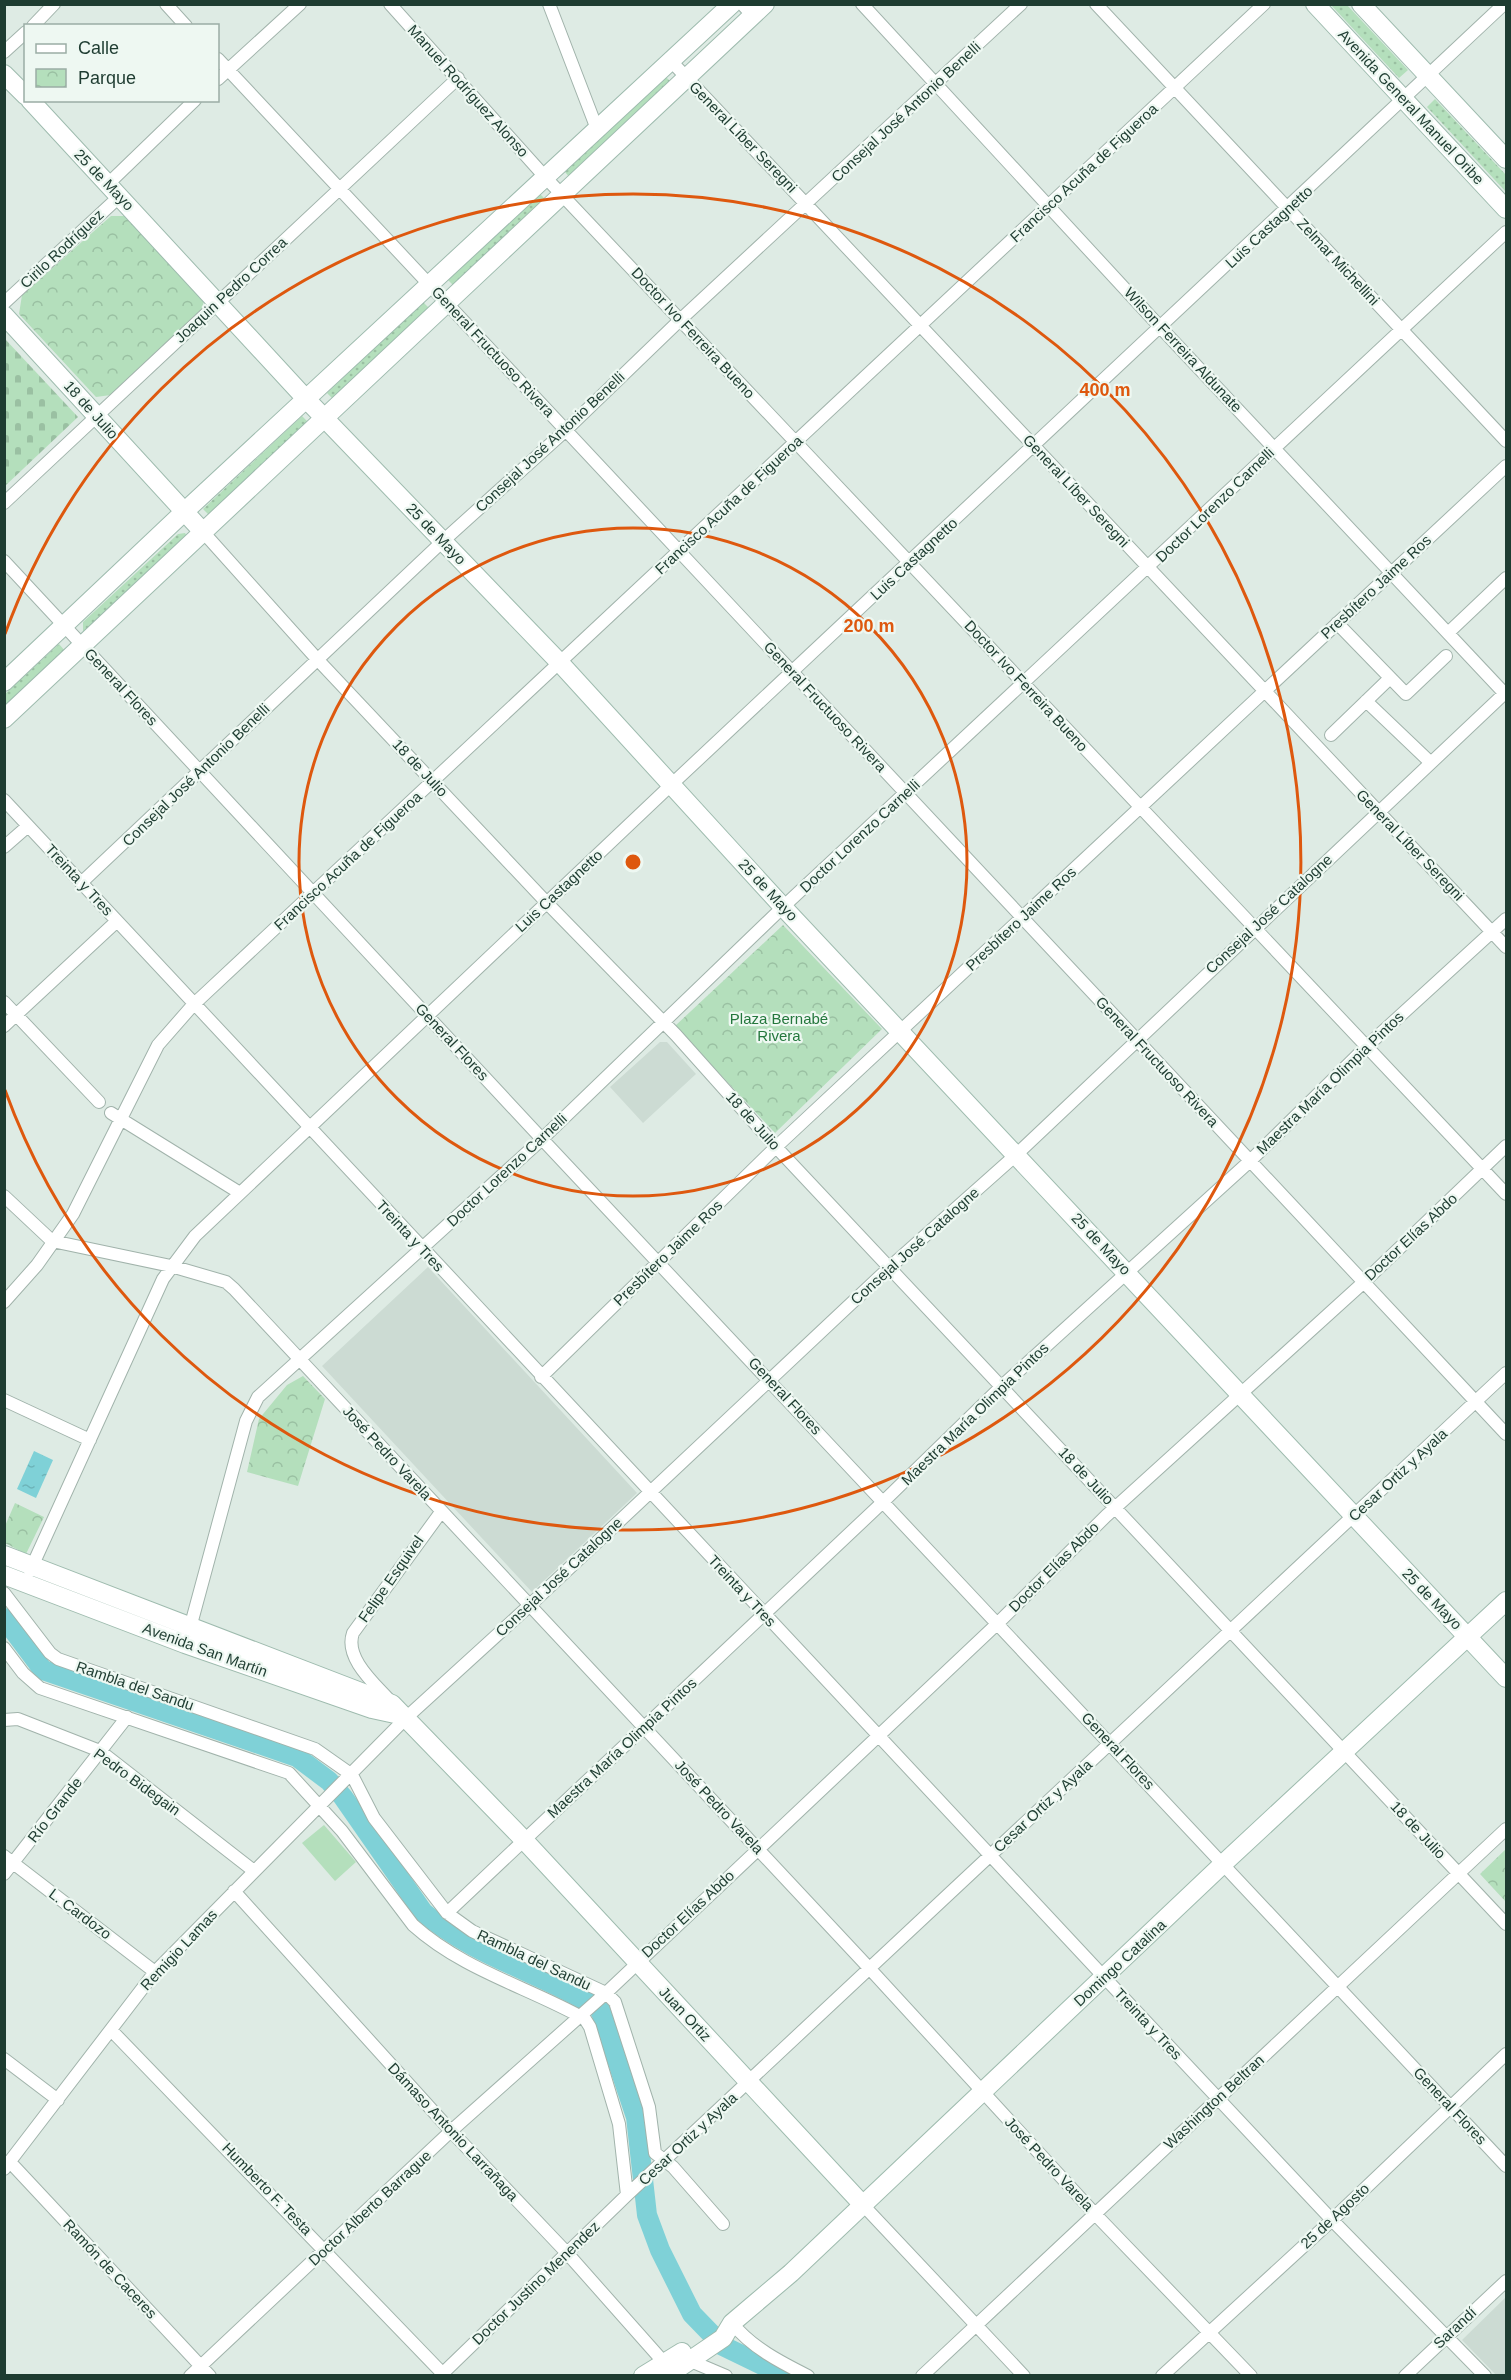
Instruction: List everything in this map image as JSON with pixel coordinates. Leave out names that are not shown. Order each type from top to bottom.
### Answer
[{"type":"street","points":[[35,24],[54,4]]},
{"type":"street","points":[[166,4],[184,24]]},
{"type":"street","points":[[219,78],[300,4]]},
{"type":"street","name":"Manuel Rodríguez Alonso","points":[[390,4],[546,178]]},
{"type":"street","points":[[549,4],[597,129]]},
{"type":"street","points":[[4,682],[732,4]]},
{"type":"street","name":"Wilson Ferreira Aldunate","points":[[862,4],[1161,328],[1506,694]]},
{"type":"street","name":"Consejal José Antonio Benelli","points":[[81,884],[443,541],[566,430],[1021,4]]},
{"type":"street","name":"Zelmar Michellini","points":[[1096,4],[1506,441]]},
{"type":"street","name":"Francisco Acuña de Figueroa","points":[[4,1302],[37,1265],[52,1240],[73,1214],[116,1116],[158,1045],[194,1005],[1264,4]]},
{"type":"street","name":"Avenida General Manuel Oribe","points":[[1315,4],[1506,209]]},
{"type":"street","points":[[1361,4],[1506,159]]},
{"type":"street","name":"Luis Castagnetto","points":[[29,1575],[171,1266],[195,1236],[671,785],[1288,209],[1504,4]]},
{"type":"street","points":[[4,719],[688,79],[754,8]]},
{"type":"street","points":[[4,52],[24,34]]},
{"type":"street","name":"General Fructuoso Rivera","points":[[219,60],[1506,1434]]},
{"type":"street","name":"General Líber Seregni","points":[[671,61],[1506,947]]},
{"type":"street","points":[[4,74],[24,94]]},
{"type":"street","name":"Joaquin Pedro Correa","points":[[4,503],[458,78]]},
{"type":"street","name":"25 de Mayo","points":[[32,102],[307,400],[561,664],[783,907],[1506,1678]]},
{"type":"street","name":"Cirilo Rodríguez","points":[[4,303],[114,190],[193,102]]},
{"type":"street","name":"Doctor Ivo Ferreira Bueno","points":[[546,178],[1506,1194]]},
{"type":"street","name":"Doctor Lorenzo Carnelli","points":[[190,1628],[250,1409],[258,1397],[542,1139],[783,907],[1506,232]]},
{"type":"street","name":"18 de Julio","points":[[4,315],[204,532],[317,659],[546,903],[663,1022],[776,1146],[1506,1924]]},
{"type":"street","name":"Presbítero Jaime Ros","points":[[541,1377],[776,1146],[1506,466]]},
{"type":"street","name":"General Flores","points":[[4,561],[542,1139],[1506,2166]]},
{"type":"street","points":[[1449,632],[1506,578]]},
{"type":"street","points":[[1337,623],[1406,694],[1446,656]]},
{"type":"street","points":[[1331,735],[1389,679]]},
{"type":"street","name":"Consejal José Catalogne","points":[[322,1805],[407,1717],[530,1605],[890,1267],[1017,1154],[1430,762],[1506,694]]},
{"type":"street","points":[[1366,701],[1430,762]]},
{"type":"street","name":"Treinta y Tres","points":[[4,800],[308,1128],[1332,2220],[1485,2376]]},
{"type":"street","points":[[4,848],[28,825]]},
{"type":"street","name":"Maestra María Olimpia Pintos","points":[[447,1913],[884,1502],[1002,1386],[1250,1161],[1367,1046],[1506,919]]},
{"type":"street","points":[[4,1026],[117,921]]},
{"type":"street","points":[[4,1002],[99,1102]]},
{"type":"street","points":[[116,1116],[240,1193]]},
{"type":"street","name":"Doctor Elías Abdo","points":[[581,2012],[602,1996],[877,1734],[998,1623],[1115,1507],[1364,1282],[1506,1146]]},
{"type":"street","points":[[4,1196],[52,1240]]},
{"type":"street","name":"José Pedro Varela","points":[[52,1240],[171,1266],[226,1282],[870,1969],[1095,2214],[1251,2376]]},
{"type":"street","name":"Cesar Ortiz y Ayala","points":[[630,2193],[1110,1743],[1232,1632],[1506,1373]]},
{"type":"street","points":[[4,1400],[90,1440]]},
{"type":"street","name":"Felipe Esquivel","points":[[350,1649],[353,1634],[441,1512]]},
{"type":"street","name":"Avenida San Martín","points":[[4,1555],[29,1575],[185,1644],[372,1709],[407,1717]]},
{"type":"street","name":"Avenida San Martín","points":[[4,1575],[29,1575],[190,1628],[392,1704]]},
{"type":"street","name":"Rambla del Sandu","points":[[4,1593],[50,1653],[58,1659],[303,1743],[350,1777],[374,1818],[447,1913],[472,1931],[615,2002],[649,2107],[655,2153],[723,2224]]},
{"type":"street","name":"Domingo Catalina","points":[[643,2376],[668,2370],[724,2330],[791,2273],[1344,1750],[1506,1601]]},
{"type":"street","points":[[4,1648],[22,1673],[40,1688],[289,1773],[322,1805],[413,1925],[424,1935],[462,1960],[581,2012],[590,2027],[618,2117],[630,2193]]},
{"type":"street","name":"Juan Ortiz","points":[[350,1649],[366,1673],[392,1704],[524,1840],[1024,2376]]},
{"type":"street","name":"Río Grande","points":[[4,1874],[9,1860],[127,1717]]},
{"type":"street","name":"Pedro Bidegain","points":[[6,1719],[18,1719],[100,1751],[254,1871]]},
{"type":"street","name":"Remigio Lamas","points":[[7,2166],[155,1972],[322,1805]]},
{"type":"street","name":"Washington Beltran","points":[[922,2376],[1506,1828]]},
{"type":"street","name":"L. Cardozo","points":[[9,1860],[155,1972]]},
{"type":"street","name":"Dámaso Antonio Larrañaga","points":[[234,1891],[451,2131],[567,2253],[668,2370]]},
{"type":"street","name":"Doctor Alberto Barrague","points":[[190,2376],[581,2012]]},
{"type":"street","name":"Humberto F. Testa","points":[[112,2031],[326,2250],[443,2375]]},
{"type":"street","name":"25 de Agosto","points":[[1162,2376],[1332,2220],[1506,2054]]},
{"type":"street","points":[[4,2059],[58,2100]]},
{"type":"street","name":"Ramón de Caceres","points":[[7,2166],[210,2376]]},
{"type":"street","name":"Doctor Justino Menendez","points":[[443,2375],[630,2193]]},
{"type":"street","name":"Sarandí","points":[[1405,2376],[1506,2281]]},
{"type":"street","points":[[724,2330],[750,2342],[783,2364],[808,2376]]},
{"type":"street","points":[[690,2353],[726,2376]]},
{"type":"shaded area","points":[[660,1042],[667,1042],[696,1074],[643,1123],[610,1087]]},
{"type":"shaded area","points":[[428,1267],[637,1493],[532,1592],[322,1366]]},
{"type":"shaded area","points":[[1506,2297],[1506,2375],[1496,2375],[1462,2340]]},
{"type":"green space","points":[[1331,5],[1347,5],[1408,70],[1399,78]]},
{"type":"green space","points":[[665,76],[671,82],[570,178],[565,172]]},
{"type":"green space","points":[[1435,99],[1506,175],[1506,192],[1427,107]]},
{"type":"green space","points":[[539,193],[545,199],[454,286],[448,280]]},
{"type":"green space","points":[[111,216],[127,216],[204,299],[202,311],[111,395],[96,397],[19,314],[22,295]]},
{"type":"green space","points":[[423,302],[429,308],[333,399],[327,393]]},
{"type":"green space","points":[[5,339],[78,417],[5,486]]},
{"type":"green space","points":[[302,416],[308,422],[209,515],[203,509]]},
{"type":"green space","points":[[185,533],[188,538],[85,632],[83,631],[83,622],[178,534]]},
{"type":"green space","points":[[59,644],[66,652],[5,710],[5,694]]},
{"type":"green space","name":"Plaza Bernabé Rivera","points":[[783,925],[882,1029],[775,1133],[675,1026]]},
{"type":"green space","points":[[303,1376],[325,1399],[298,1486],[247,1472],[259,1419],[287,1385]]},
{"type":"green space","points":[[15,1503],[44,1517],[26,1554],[5,1543],[5,1526]]},
{"type":"green space","points":[[324,1825],[356,1862],[335,1881],[302,1843]]},
{"type":"green space","points":[[1506,1849],[1506,1902],[1480,1874]]},
{"type":"water","points":[[34,1451],[53,1460],[36,1498],[17,1489]]},
{"type":"waterway","points":[[4,1618],[43,1670],[297,1757],[329,1781],[343,1797],[423,1912],[443,1928],[465,1941],[600,2009],[636,2117],[647,2215],[660,2250],[692,2314],[723,2346],[785,2376]]}]
